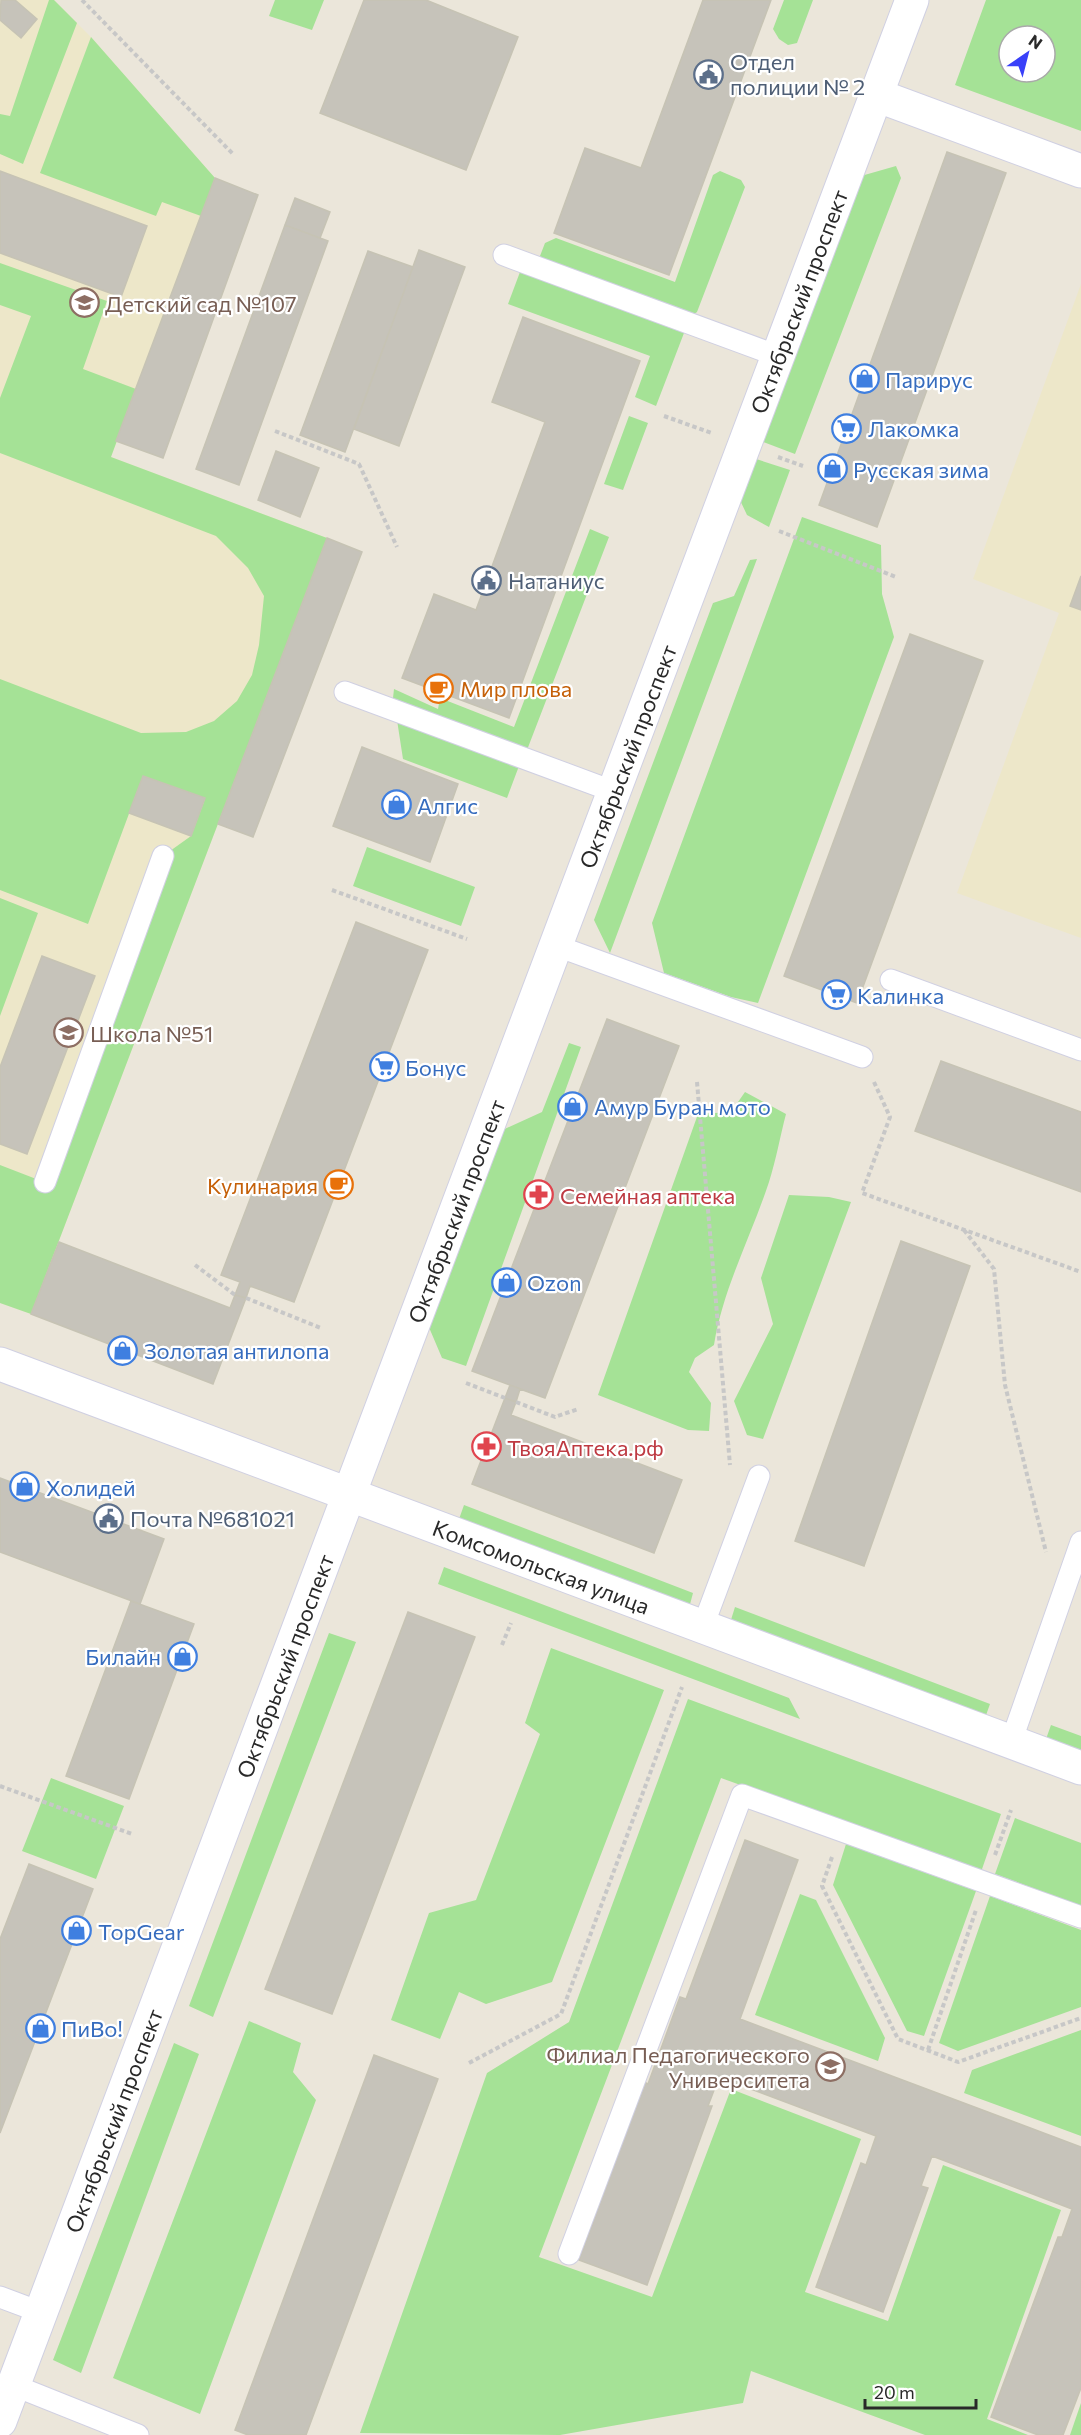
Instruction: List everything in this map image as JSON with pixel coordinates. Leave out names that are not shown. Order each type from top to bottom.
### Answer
[{"type":"street","name":"Октябрьский проспект","points":[[0,2421],[351,1495],[912,0]]},
{"type":"street","points":[[876,95],[1081,171]]},
{"type":"street","name":"Комсомольская улица","points":[[0,1364],[1081,1768]]},
{"type":"lane","points":[[504,255],[778,356]]},
{"type":"lane","points":[[345,692],[615,792]]},
{"type":"lane","points":[[45,1182],[163,856]]},
{"type":"lane","points":[[557,946],[862,1057]]},
{"type":"lane","points":[[891,980],[1081,1050]]},
{"type":"lane","points":[[703,1626],[759,1476]]},
{"type":"lane","points":[[1011,1742],[1081,1542]]},
{"type":"lane","points":[[569,2254],[742,1795],[1081,1917]]},
{"type":"lane","points":[[0,2297],[40,2312]]},
{"type":"lane","points":[[14,2385],[138,2435]]},
{"type":"path","points":[[82,0],[233,154]]},
{"type":"path","points":[[275,431],[359,464],[397,547]]},
{"type":"path","points":[[779,531],[896,577]]},
{"type":"path","points":[[332,890],[467,939]]},
{"type":"path","points":[[862,1057],[890,1117],[862,1193],[1081,1272]]},
{"type":"path","points":[[697,1082],[730,1466]]},
{"type":"path","points":[[964,1230],[994,1269],[1005,1385],[1059,1606]]},
{"type":"path","points":[[195,1265],[235,1294]]},
{"type":"path","points":[[246,1298],[321,1328]]},
{"type":"path","points":[[466,1383],[505,1398]]},
{"type":"path","points":[[516,1402],[555,1417],[578,1409]]},
{"type":"path","points":[[502,1645],[510,1623]]},
{"type":"path","points":[[470,2063],[561,2013],[682,1687]]},
{"type":"path","points":[[0,1786],[132,1834]]},
{"type":"path","points":[[928,2050],[1011,1810]]},
{"type":"path","points":[[822,1886],[898,2039],[958,2062],[1081,2018]]},
{"type":"shaded area","name":"Школа №51","points":[[0,0],[54,0],[91,37],[215,178],[111,457],[327,538],[31,1314],[0,1303]]},
{"type":"shaded area","points":[[1081,284],[1081,938],[957,893],[1059,613],[973,579]]},
{"type":"green space","points":[[49,0],[54,0],[77,23],[23,164],[0,154],[0,114],[10,116]]},
{"type":"green space","points":[[275,0],[324,0],[312,30],[269,16]]},
{"type":"green space","points":[[784,0],[813,0],[797,43],[788,45],[779,39],[773,29]]},
{"type":"green space","points":[[986,0],[1081,0],[1081,131],[955,85]]},
{"type":"green space","points":[[91,37],[215,178],[201,216],[162,202],[156,216],[40,173]]},
{"type":"green space","points":[[896,166],[901,178],[795,454],[758,440],[861,176]]},
{"type":"green space","points":[[720,171],[741,180],[745,187],[697,312],[691,316],[545,263],[540,256],[545,243],[556,238],[675,282],[713,175]]},
{"type":"green space","points":[[0,263],[107,301],[83,369],[136,389],[111,457],[327,538],[31,1314],[0,1303],[0,1165],[44,1182],[163,856],[191,836],[205,799],[143,776],[88,924],[0,890],[0,679],[141,733],[186,732],[214,721],[237,701],[252,675],[259,645],[264,596],[248,568],[216,536],[0,453],[0,398],[31,316],[0,305]]},
{"type":"green space","points":[[520,272],[684,333],[656,406],[635,397],[650,356],[508,304]]},
{"type":"green space","points":[[629,416],[648,423],[623,490],[604,484]]},
{"type":"green space","points":[[753,458],[790,470],[769,527],[747,515],[739,498]]},
{"type":"green space","points":[[802,517],[881,545],[882,594],[894,637],[758,1003],[731,997],[664,973],[652,923]]},
{"type":"green space","points":[[590,529],[609,537],[527,750],[393,698],[394,689],[438,709],[440,698],[514,727]]},
{"type":"green space","points":[[757,559],[610,953],[594,920],[713,603],[734,596],[750,560]]},
{"type":"green space","points":[[397,720],[519,766],[507,798],[403,759]]},
{"type":"green space","points":[[367,847],[475,887],[461,926],[353,886]]},
{"type":"green space","points":[[0,898],[38,913],[0,1016]]},
{"type":"green space","points":[[569,1043],[581,1047],[466,1366],[442,1358],[428,1325],[498,1132],[542,1112]]},
{"type":"green space","points":[[745,1092],[786,1114],[769,1182],[724,1303],[714,1345],[695,1358],[689,1372],[711,1403],[709,1431],[688,1430],[598,1395],[698,1114],[731,1112]]},
{"type":"green space","points":[[789,1195],[829,1197],[851,1202],[763,1439],[747,1435],[734,1401],[773,1324],[761,1278]]},
{"type":"green space","points":[[464,1505],[693,1593],[689,1608],[458,1522]]},
{"type":"green space","points":[[444,1567],[789,1698],[800,1719],[438,1584]]},
{"type":"green space","points":[[735,1607],[990,1704],[985,1718],[730,1623]]},
{"type":"green space","points":[[329,1633],[356,1642],[213,2017],[189,2006]]},
{"type":"green space","points":[[551,1648],[664,1690],[552,1982],[486,2004],[459,1992],[440,2039],[391,2020],[429,1913],[476,1900],[540,1734],[525,1723]]},
{"type":"green space","points":[[688,1699],[1001,1814],[981,1872],[721,1778],[539,2257],[652,2297],[731,2089],[861,2139],[805,2292],[888,2321],[943,2165],[1061,2210],[987,2419],[1028,2435],[925,2435],[751,2371],[743,2403],[560,2435],[360,2433],[487,2073],[569,2022]]},
{"type":"green space","points":[[1051,1725],[1081,1736],[1081,1753],[1046,1739]]},
{"type":"green space","points":[[51,1778],[124,1806],[96,1879],[22,1851]]},
{"type":"green space","points":[[1015,1818],[1081,1843],[1081,1906],[995,1874]]},
{"type":"green space","points":[[846,1844],[976,1891],[924,2036],[907,2031],[833,1885]]},
{"type":"green space","points":[[800,1894],[816,1900],[885,2038],[878,2061],[755,2015]]},
{"type":"green space","points":[[990,1896],[1081,1930],[1081,2007],[958,2051],[939,2043]]},
{"type":"green space","points":[[249,2021],[301,2043],[293,2072],[316,2100],[200,2414],[113,2378]]},
{"type":"green space","points":[[1081,2030],[1081,2136],[964,2093],[972,2070]]},
{"type":"green space","points":[[174,2043],[199,2054],[81,2373],[53,2360]]},
{"type":"green space","points":[[1081,2403],[1081,2435],[1070,2435]]},
{"type":"building","points":[[1,0],[15,0],[37,19],[21,38],[0,20]]},
{"type":"building","points":[[364,0],[426,0],[518,37],[466,170],[320,113]]},
{"type":"building","name":"Отдел полиции № 2","points":[[703,0],[771,0],[669,275],[554,233],[585,148],[641,168]]},
{"type":"building","points":[[947,152],[1006,173],[877,527],[819,505]]},
{"type":"building","points":[[0,171],[147,226],[121,297],[0,253]]},
{"type":"building","points":[[215,178],[258,195],[163,458],[116,441]]},
{"type":"building","points":[[295,198],[330,212],[320,238],[285,225]]},
{"type":"building","points":[[285,225],[328,241],[239,485],[196,469]]},
{"type":"building","points":[[419,250],[465,267],[399,446],[354,429]]},
{"type":"building","points":[[368,251],[413,267],[345,452],[300,435]]},
{"type":"building","points":[[523,317],[640,361],[509,718],[402,678],[434,594],[476,610],[545,422],[492,402]]},
{"type":"building","points":[[276,451],[319,468],[300,517],[258,500]]},
{"type":"building","points":[[327,538],[362,552],[253,837],[218,824]]},
{"type":"building","points":[[1081,576],[1081,610],[1070,606]]},
{"type":"building","points":[[910,634],[983,661],[857,1003],[784,976]]},
{"type":"building","name":"Алгис","points":[[362,747],[458,784],[430,862],[333,826]]},
{"type":"building","points":[[143,776],[205,798],[191,836],[129,813]]},
{"type":"building","points":[[356,922],[428,950],[294,1302],[250,1286],[246,1298],[235,1295],[240,1282],[221,1275]]},
{"type":"building","points":[[42,956],[95,976],[27,1154],[0,1144],[0,1067]]},
{"type":"building","points":[[607,1019],[679,1046],[545,1398],[472,1371]]},
{"type":"building","points":[[607,1019],[679,1046],[545,1398],[520,1389],[516,1402],[505,1398],[510,1385],[472,1371]]},
{"type":"building","points":[[941,1061],[1081,1112],[1081,1192],[915,1131]]},
{"type":"building","points":[[901,1241],[970,1266],[864,1566],[795,1541]]},
{"type":"building","points":[[59,1242],[230,1308],[235,1295],[246,1298],[213,1384],[31,1314]]},
{"type":"building","points":[[505,1398],[516,1402],[511,1415],[682,1480],[654,1553],[472,1484]]},
{"type":"building","points":[[0,1478],[164,1539],[140,1604],[0,1552]]},
{"type":"building","points":[[131,1601],[194,1624],[129,1799],[66,1776]]},
{"type":"building","points":[[408,1612],[475,1637],[332,2014],[265,1989]]},
{"type":"building","name":"Филиал Педагогического Университета","points":[[745,1840],[798,1860],[740,2019],[1081,2147],[1081,2388],[1063,2435],[1038,2435],[991,2417],[1058,2237],[1062,2237],[1072,2209],[932,2156],[921,2186],[928,2188],[883,2312],[816,2287],[861,2163],[866,2165],[876,2136],[719,2077],[708,2106],[712,2106],[647,2285],[579,2260],[644,2082],[648,2084],[680,1997],[686,1999]]},
{"type":"building","points":[[29,1864],[93,1889],[0,2133],[0,1939]]},
{"type":"building","points":[[374,2055],[438,2079],[306,2435],[248,2435],[235,2430]]},
{"type":"place","name":"Отдел полиции № 2","points":[[709,74]]},
{"type":"place","name":"Детский сад №107","points":[[84,303]]},
{"type":"place","name":"Парирус","points":[[864,379]]},
{"type":"place","name":"Лакомка","points":[[847,428]]},
{"type":"place","name":"Русская зима","points":[[832,469]]},
{"type":"place","name":"Натаниус","points":[[487,580]]},
{"type":"place","name":"Мир плова","points":[[439,688]]},
{"type":"place","name":"Алгис","points":[[396,805]]},
{"type":"place","name":"Калинка","points":[[836,995]]},
{"type":"place","name":"Школа №51","points":[[69,1033]]},
{"type":"place","name":"Бонус","points":[[384,1067]]},
{"type":"place","name":"Амур Буран мото","points":[[573,1106]]},
{"type":"place","name":"Кулинария","points":[[339,1185]]},
{"type":"place","name":"Семейная аптека","points":[[539,1195]]},
{"type":"place","name":"Ozon","points":[[506,1282]]},
{"type":"place","name":"Золотая антилопа","points":[[123,1350]]},
{"type":"place","name":"ТвояАптека.рф","points":[[486,1447]]},
{"type":"place","name":"Холидей","points":[[25,1487]]},
{"type":"place","name":"Почта №681021","points":[[109,1518]]},
{"type":"place","name":"Билайн","points":[[182,1656]]},
{"type":"place","name":"TopGear","points":[[77,1931]]},
{"type":"place","name":"ПиВо!","points":[[40,2028]]},
{"type":"place","name":"Филиал Педагогического Университета","points":[[831,2067]]}]
